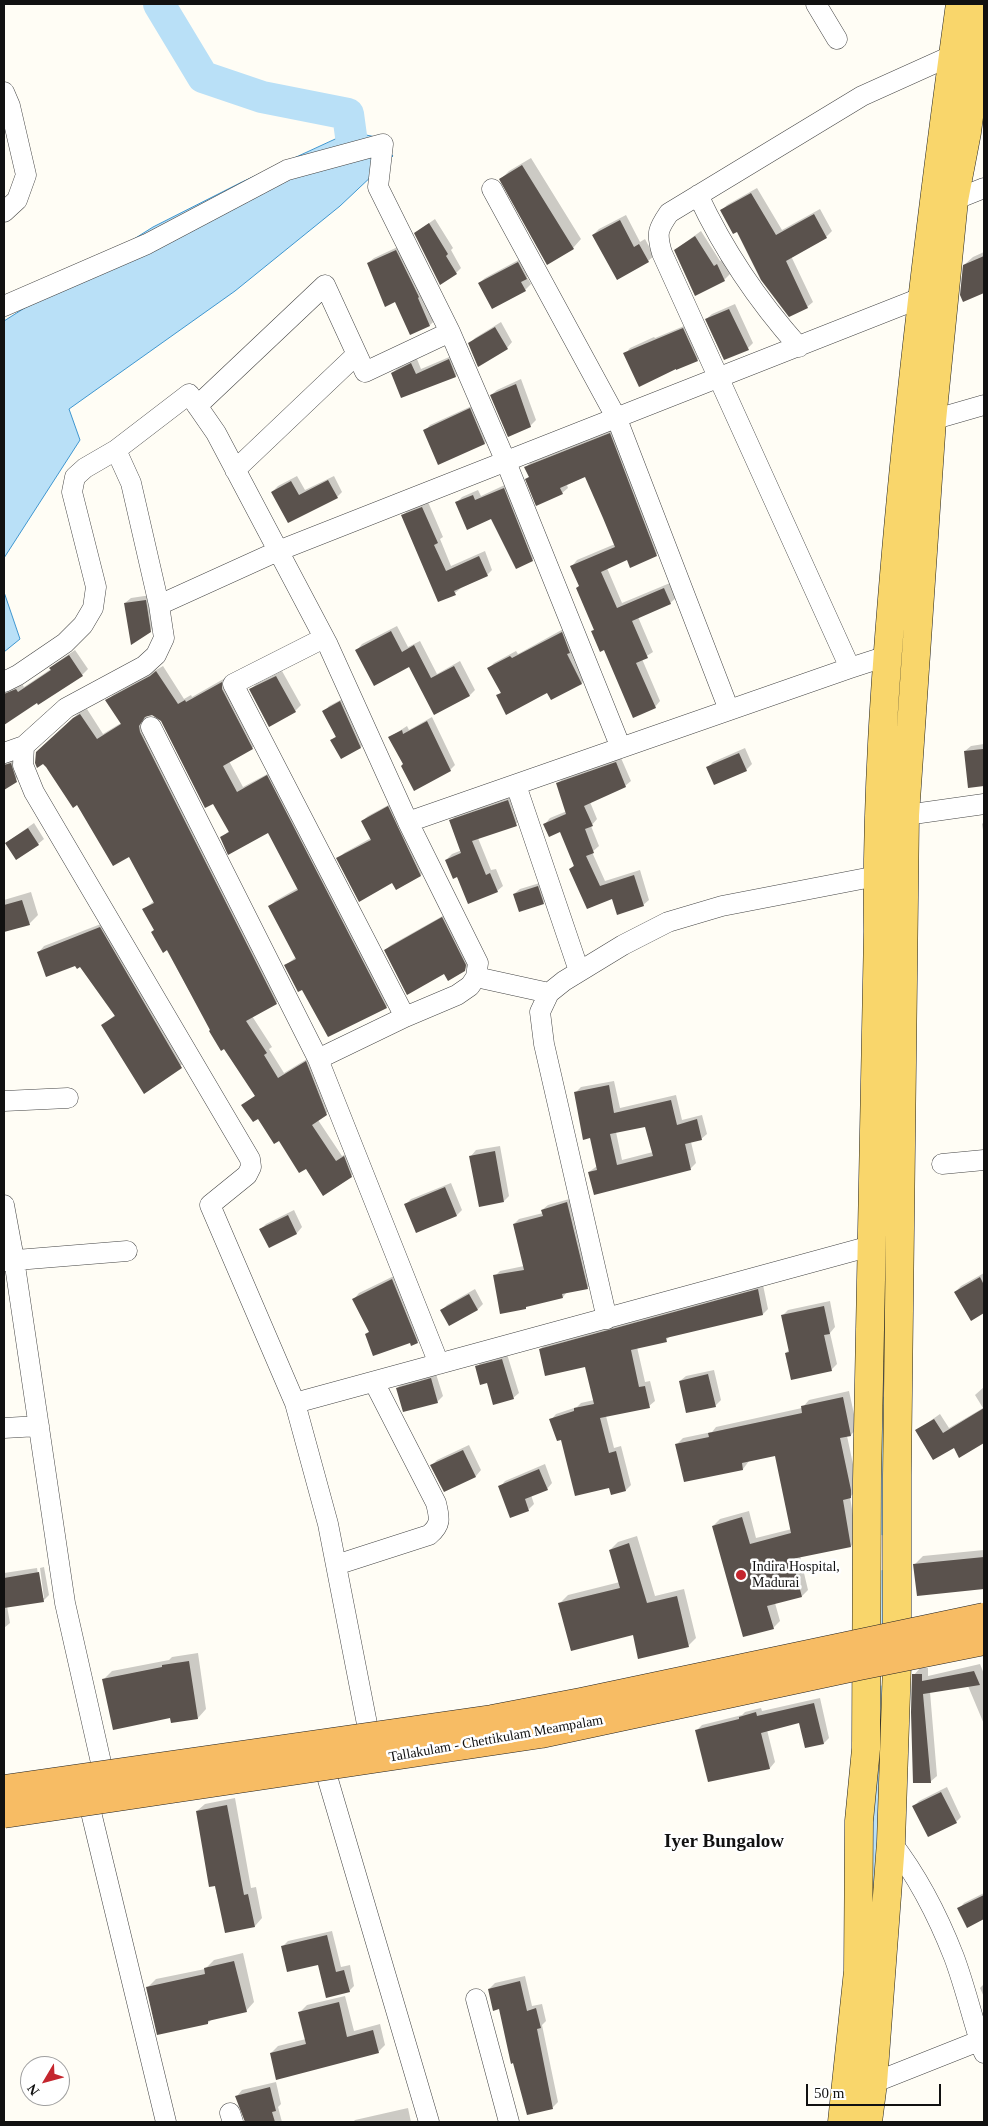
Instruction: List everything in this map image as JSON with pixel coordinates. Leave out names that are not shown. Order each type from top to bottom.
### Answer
[{"type":"highway","name":"Tallakulam - Chettikulam Meampalam","points":[[4,1789],[508,1716],[984,1617]]},
{"type":"highway","name":"Tallakulam - Chettikulam Meampalam","points":[[4,1814],[540,1734],[859,1666],[984,1647]]},
{"type":"main road","points":[[868,2122],[873,2082],[891,1842],[898,1626],[893,817],[887,656],[907,428],[932,209],[960,4]]},
{"type":"main road","points":[[842,2122],[858,1971],[859,1821],[866,1749],[866,1479],[878,931],[877,876],[893,817],[954,200],[967,132],[984,4]]},
{"type":"street","points":[[816,4],[837,39]]},
{"type":"street","points":[[850,668],[662,252],[658,239],[659,228],[669,213],[862,96],[953,55]]},
{"type":"street","points":[[4,92],[10,106],[26,176],[17,200],[4,212]]},
{"type":"street","points":[[4,306],[147,244],[287,170],[383,144],[378,187],[450,332],[506,462],[622,748]]},
{"type":"street","points":[[954,200],[984,188]]},
{"type":"street","points":[[492,189],[617,419],[729,710]]},
{"type":"street","points":[[698,195],[743,276],[769,314],[799,347]]},
{"type":"street","points":[[197,406],[325,285],[364,372],[450,332]]},
{"type":"street","points":[[159,605],[278,551],[923,297]]},
{"type":"street","points":[[235,470],[356,355]]},
{"type":"street","points":[[4,682],[18,675],[65,643],[83,625],[93,608],[96,586],[72,492],[75,477],[85,468],[116,450],[189,394],[216,433],[324,638],[408,822],[478,963],[476,977],[470,986],[457,995],[405,1017],[318,1059]]},
{"type":"street","points":[[932,420],[984,405]]},
{"type":"street","points":[[4,753],[24,746],[66,708],[144,666],[156,655],[164,638],[159,605],[131,483],[116,450]]},
{"type":"street","points":[[324,638],[233,684],[405,1017]]},
{"type":"street","points":[[408,822],[887,656]]},
{"type":"street","points":[[151,727],[318,1059],[439,1364]]},
{"type":"street","points":[[24,746],[23,765],[34,792],[250,1159],[251,1167],[247,1175],[210,1205],[295,1403],[328,1524],[368,1728]]},
{"type":"street","points":[[516,784],[580,971]]},
{"type":"street","points":[[893,817],[984,804]]},
{"type":"street","points":[[607,1319],[544,1044],[540,1012],[549,993],[622,945],[668,922],[722,906],[877,876]]},
{"type":"street","points":[[476,977],[549,993]]},
{"type":"street","points":[[4,1102],[68,1098]]},
{"type":"street","points":[[942,1164],[984,1160]]},
{"type":"street","points":[[4,1204],[9,1260],[39,1426],[65,1603],[102,1767]]},
{"type":"street","points":[[295,1403],[871,1246]]},
{"type":"street","points":[[9,1260],[127,1251]]},
{"type":"street","points":[[336,1565],[429,1535],[438,1528],[440,1519],[436,1503],[374,1382]]},
{"type":"street","points":[[4,1428],[39,1426]]},
{"type":"street","points":[[326,1773],[429,2122]]},
{"type":"street","points":[[90,1808],[166,2122]]},
{"type":"street","points":[[873,2082],[983,2045],[954,1958],[928,1897],[912,1869],[891,1842]]},
{"type":"street","points":[[476,1999],[509,2122]]},
{"type":"water","points":[[351,132],[376,137],[393,156],[340,206],[235,291],[69,409],[80,440],[4,558],[4,321],[153,227],[242,182]]},
{"type":"water","points":[[4,592],[20,639],[4,652]]},
{"type":"building","points":[[522,165],[574,249],[547,265],[499,179]]},
{"type":"building","points":[[751,193],[776,235],[814,214],[827,238],[786,261],[808,308],[789,317],[761,280],[737,232],[733,234],[720,210]]},
{"type":"building","points":[[620,220],[634,247],[639,244],[649,262],[617,280],[592,235]]},
{"type":"building","points":[[429,223],[448,254],[446,256],[457,274],[440,285],[414,233]]},
{"type":"building","points":[[695,236],[714,266],[717,264],[725,281],[695,296],[674,250]]},
{"type":"building","points":[[396,250],[419,297],[430,326],[410,335],[395,302],[385,307],[367,263]]},
{"type":"building","points":[[984,256],[984,293],[963,302],[960,295],[963,265]]},
{"type":"building","points":[[518,262],[527,279],[521,282],[526,291],[492,309],[478,283]]},
{"type":"building","points":[[729,309],[749,350],[724,360],[705,319]]},
{"type":"building","points":[[495,327],[508,349],[478,367],[468,343]]},
{"type":"building","points":[[683,328],[698,361],[676,369],[639,387],[623,353]]},
{"type":"building","points":[[449,359],[456,377],[401,398],[391,373],[411,363],[416,374]]},
{"type":"building","points":[[516,384],[531,427],[508,437],[490,395]]},
{"type":"building","points":[[470,408],[485,444],[438,465],[423,430]]},
{"type":"building","points":[[610,433],[657,556],[630,568],[627,560],[601,572],[617,608],[664,588],[671,604],[632,621],[648,658],[636,663],[656,708],[633,718],[604,650],[600,652],[591,631],[594,630],[576,588],[579,586],[570,566],[615,547],[603,518],[585,477],[560,488],[563,494],[536,506],[525,479],[529,477],[524,467]]},
{"type":"building","points":[[328,480],[338,498],[288,523],[271,492],[291,481],[299,495]]},
{"type":"building","points":[[504,488],[533,561],[516,569],[491,519],[467,530],[455,502],[473,495],[475,500]]},
{"type":"building","points":[[422,507],[438,543],[434,545],[446,571],[479,556],[488,576],[454,591],[456,595],[438,602],[401,515]]},
{"type":"building","points":[[146,600],[151,632],[131,645],[124,603]]},
{"type":"building","points":[[391,631],[402,652],[414,645],[431,678],[454,666],[470,696],[434,715],[409,667],[374,686],[355,650]]},
{"type":"building","points":[[562,632],[570,653],[567,654],[582,684],[551,700],[547,693],[506,715],[496,695],[501,693],[487,668],[510,656],[512,658]]},
{"type":"building","points":[[69,655],[83,676],[4,725],[4,694],[16,689],[18,692],[51,670],[49,668]]},
{"type":"building","points":[[156,671],[178,704],[185,700],[186,702],[222,682],[222,689],[253,749],[223,766],[237,792],[267,775],[387,1008],[328,1037],[302,990],[298,992],[284,965],[296,959],[268,906],[298,890],[268,833],[228,855],[220,837],[229,832],[213,804],[205,808],[161,721],[152,715],[145,717],[139,726],[140,732],[277,1004],[246,1021],[267,1053],[264,1055],[278,1078],[306,1061],[327,1115],[312,1125],[336,1161],[344,1156],[352,1177],[323,1196],[306,1169],[299,1173],[279,1141],[274,1144],[258,1119],[253,1122],[241,1105],[255,1096],[224,1049],[221,1051],[167,950],[163,953],[151,932],[154,930],[142,909],[154,903],[129,857],[113,866],[77,805],[73,808],[43,764],[37,768],[35,763],[36,752],[73,718],[80,714],[97,739],[121,724],[105,700]]},
{"type":"building","points":[[276,676],[296,712],[269,727],[249,689]]},
{"type":"building","points":[[340,701],[361,748],[341,759],[330,740],[336,737],[322,711]]},
{"type":"building","points":[[427,721],[451,771],[414,791],[401,766],[403,764],[388,737],[402,730],[403,734]]},
{"type":"building","points":[[983,749],[984,786],[968,788],[964,751]]},
{"type":"building","points":[[739,753],[747,771],[714,785],[706,767]]},
{"type":"building","points":[[616,762],[626,787],[584,806],[593,826],[585,829],[594,853],[586,856],[600,886],[634,875],[644,906],[617,915],[612,899],[587,909],[569,869],[574,866],[560,832],[549,837],[543,824],[566,814],[556,783]]},
{"type":"building","points":[[11,763],[17,782],[4,790],[4,765]]},
{"type":"building","points":[[508,800],[517,826],[472,841],[486,875],[490,873],[498,892],[468,904],[457,877],[453,879],[445,860],[461,853],[449,820]]},
{"type":"building","points":[[388,806],[421,876],[396,890],[392,883],[359,902],[336,858],[371,840],[361,821]]},
{"type":"building","points":[[28,828],[39,845],[16,860],[5,843]]},
{"type":"building","points":[[538,886],[544,904],[519,912],[513,894]]},
{"type":"building","points":[[22,900],[30,925],[4,932],[4,905]]},
{"type":"building","points":[[442,917],[466,965],[465,971],[448,981],[444,974],[407,995],[384,950]]},
{"type":"building","points":[[100,927],[182,1068],[144,1094],[101,1025],[115,1016],[80,967],[77,969],[75,966],[46,977],[37,952]]},
{"type":"building","points":[[609,1085],[614,1113],[671,1100],[677,1125],[697,1119],[702,1140],[685,1144],[691,1170],[594,1195],[588,1172],[597,1170],[590,1138],[583,1140],[574,1092]],"holes":[[[645,1127],[653,1156],[617,1165],[610,1134]]]},
{"type":"building","points":[[495,1151],[504,1202],[479,1207],[469,1156]]},
{"type":"building","points":[[445,1187],[457,1216],[416,1233],[404,1204]]},
{"type":"building","points":[[567,1202],[588,1289],[562,1294],[563,1298],[526,1307],[526,1309],[500,1314],[493,1275],[524,1270],[513,1224],[543,1216],[541,1210]]},
{"type":"building","points":[[288,1215],[297,1234],[269,1248],[259,1229]]},
{"type":"building","points":[[980,1277],[984,1285],[984,1313],[971,1321],[954,1292]]},
{"type":"building","points":[[392,1279],[418,1343],[411,1346],[410,1343],[373,1356],[365,1334],[369,1332],[352,1299]]},
{"type":"building","points":[[758,1289],[763,1315],[666,1338],[667,1342],[631,1350],[639,1387],[645,1386],[650,1408],[600,1418],[609,1453],[616,1451],[626,1491],[611,1495],[609,1488],[575,1496],[561,1440],[557,1441],[549,1419],[574,1411],[574,1408],[594,1404],[585,1367],[545,1376],[539,1349]]},
{"type":"building","points":[[469,1294],[478,1310],[449,1326],[440,1310]]},
{"type":"building","points":[[824,1306],[830,1334],[824,1335],[832,1371],[791,1380],[785,1353],[789,1352],[781,1315]]},
{"type":"building","points":[[502,1359],[514,1399],[493,1405],[487,1383],[480,1385],[475,1366]]},
{"type":"building","points":[[708,1374],[716,1407],[686,1413],[679,1381]]},
{"type":"building","points":[[431,1378],[438,1403],[403,1412],[396,1388]]},
{"type":"building","points":[[843,1397],[851,1436],[840,1438],[851,1490],[851,1498],[843,1500],[851,1547],[792,1559],[802,1597],[767,1606],[774,1629],[743,1637],[712,1526],[742,1517],[750,1544],[791,1533],[775,1456],[742,1463],[743,1470],[684,1482],[675,1444],[709,1437],[708,1433],[802,1413],[801,1406]]},
{"type":"building","points":[[984,1408],[984,1443],[959,1458],[954,1448],[933,1460],[915,1430],[934,1419],[943,1433]]},
{"type":"building","points":[[463,1450],[476,1477],[444,1492],[430,1465]]},
{"type":"building","points":[[539,1469],[548,1490],[525,1499],[529,1511],[510,1518],[498,1486]]},
{"type":"building","points":[[629,1543],[647,1603],[677,1596],[689,1647],[638,1659],[633,1635],[571,1651],[558,1603],[620,1588],[609,1550]]},
{"type":"building","points":[[984,1557],[984,1589],[917,1596],[913,1564]]},
{"type":"building","points":[[39,1572],[44,1602],[4,1608],[4,1578]]},
{"type":"building","points":[[189,1661],[198,1719],[171,1723],[170,1718],[113,1730],[102,1679],[162,1667],[162,1665]]},
{"type":"building","points":[[974,1671],[980,1685],[923,1694],[931,1783],[913,1783],[912,1674],[922,1674],[922,1681]]},
{"type":"building","points":[[814,1703],[824,1744],[805,1748],[799,1723],[761,1733],[770,1769],[708,1782],[695,1730],[739,1719],[739,1717],[756,1712],[757,1716]]},
{"type":"building","points":[[941,1792],[957,1823],[928,1837],[912,1806]]},
{"type":"building","points":[[227,1805],[244,1895],[248,1894],[255,1927],[225,1933],[215,1886],[209,1887],[196,1811]]},
{"type":"building","points":[[984,1895],[984,1919],[967,1928],[957,1908]]},
{"type":"building","points":[[327,1935],[336,1972],[344,1970],[350,1992],[326,1998],[318,1965],[287,1972],[281,1946]]},
{"type":"building","points":[[234,1961],[247,2012],[208,2021],[208,2024],[157,2035],[146,1987],[205,1974],[204,1968]]},
{"type":"building","points":[[520,1981],[527,2011],[536,2008],[541,2028],[537,2029],[553,2109],[527,2115],[513,2063],[511,2064],[499,2009],[493,2011],[488,1989]]},
{"type":"building","points":[[339,2002],[347,2037],[373,2030],[379,2053],[276,2080],[270,2053],[306,2044],[298,2012]]},
{"type":"building","points":[[270,2087],[276,2111],[272,2112],[275,2122],[245,2122],[235,2096]]},
{"type":"waterway","points":[[159,4],[203,77],[262,97],[348,114],[353,151],[332,165]]},
{"type":"waterway","points":[[884,1526],[883,1465],[885,1406]]},
{"type":"waterway","points":[[880,1614],[885,1599],[885,1579]]},
{"type":"waterway","points":[[875,1887],[882,1695]]},
{"type":"place","name":"Indira Hospital, Madurai","points":[[741,1575]]},
{"type":"district","name":"Iyer Bungalow","points":[[724,1842]]}]
